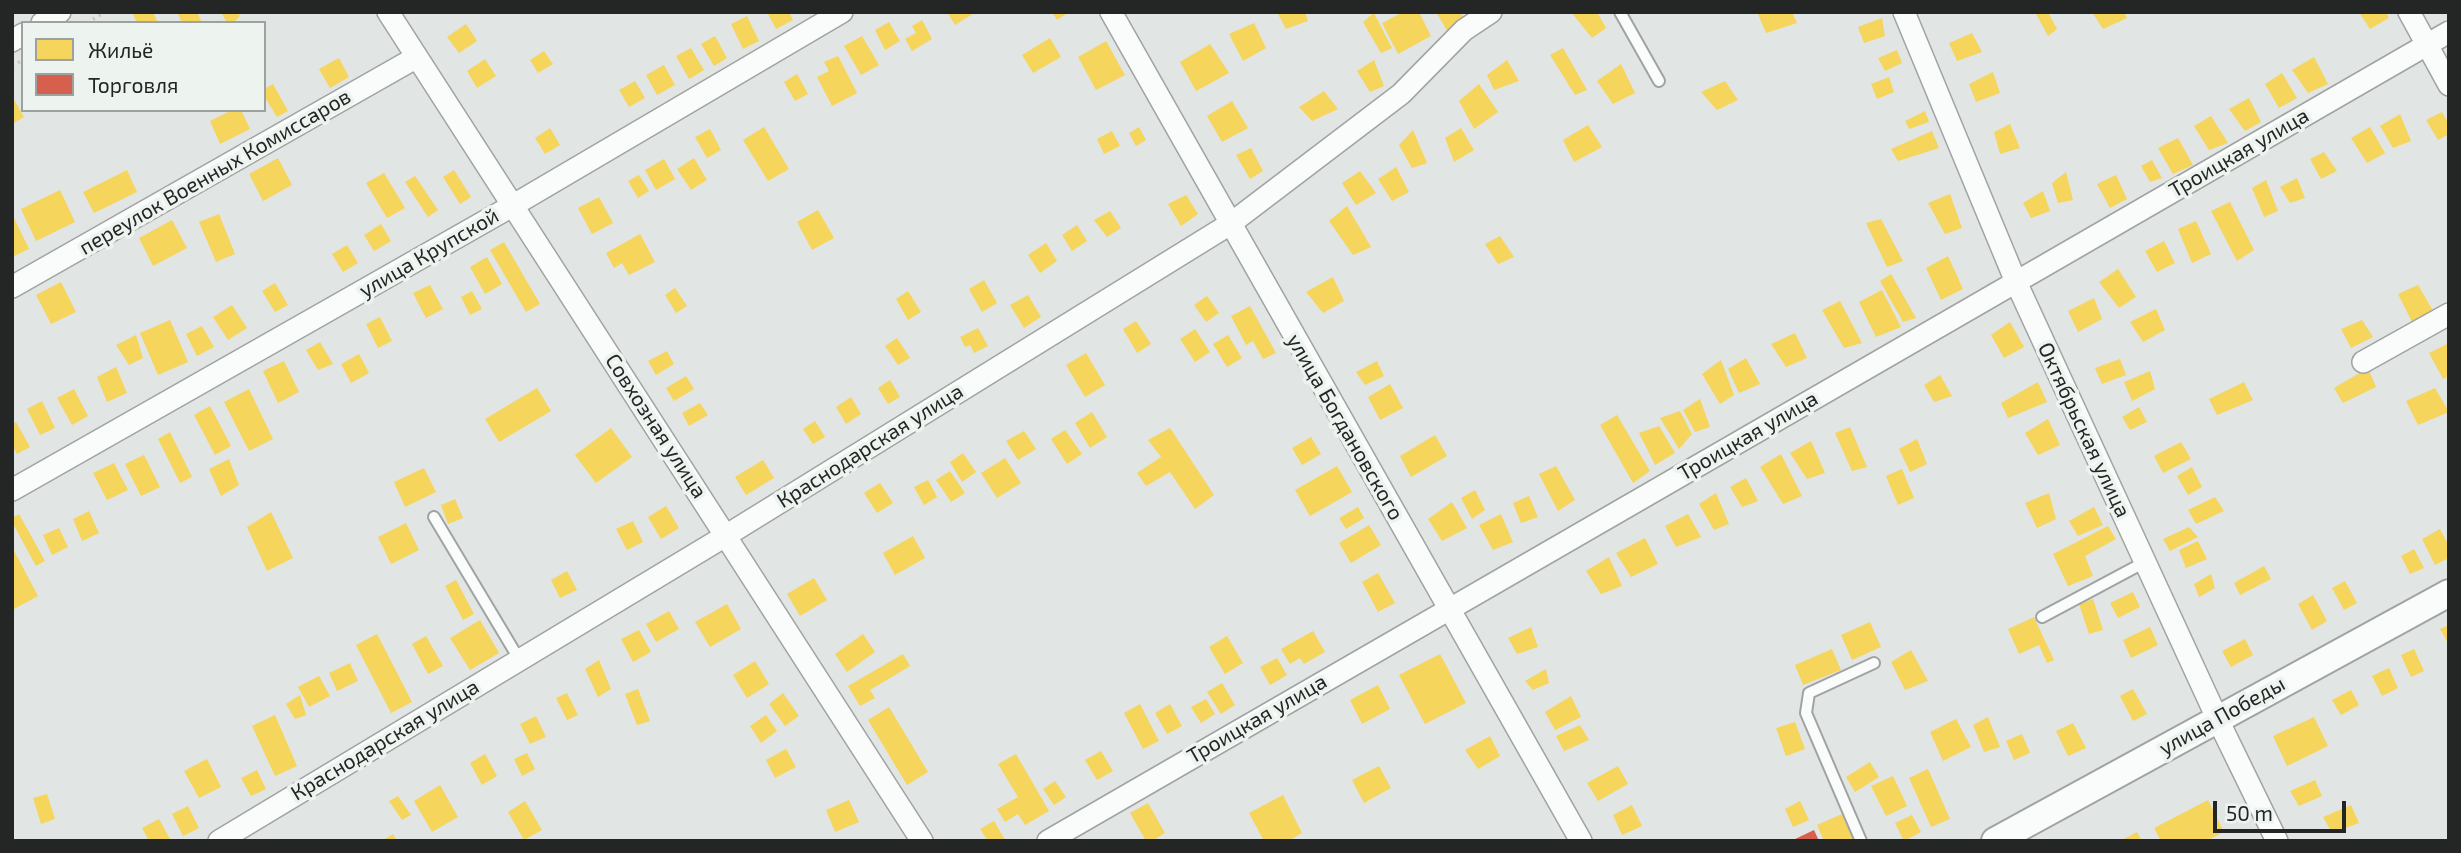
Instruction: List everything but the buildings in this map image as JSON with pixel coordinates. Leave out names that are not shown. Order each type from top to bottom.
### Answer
[{"type":"street","name":"Совхозная улица","points":[[388,12],[922,841]]},
{"type":"street","name":"улица Крупской","points":[[12,490],[512,206],[842,12]]},
{"type":"street","name":"улица Богдановского","points":[[1111,12],[1581,841]]},
{"type":"street","name":"Краснодарская улица","points":[[219,841],[727,535],[1230,224],[1401,94],[1464,30],[1491,12]]},
{"type":"street","name":"Октябрьская улица","points":[[1904,12],[2016,282],[2217,718],[2277,841]]},
{"type":"street","points":[[2409,12],[2449,85]]},
{"type":"street","name":"Троицкая улица","points":[[1048,841],[2449,32]]},
{"type":"street","name":"переулок Военных Комиссаров","points":[[12,287],[417,57]]},
{"type":"street","points":[[2363,362],[2449,314]]},
{"type":"street","name":"улица Победы","points":[[1995,841],[2449,593]]},
{"type":"lane","points":[[1620,12],[1658,81]]},
{"type":"lane","points":[[434,517],[519,659]]},
{"type":"lane","points":[[2042,617],[2145,562]]},
{"type":"lane","points":[[1861,841],[1806,713],[1809,693],[1874,663]]}]
